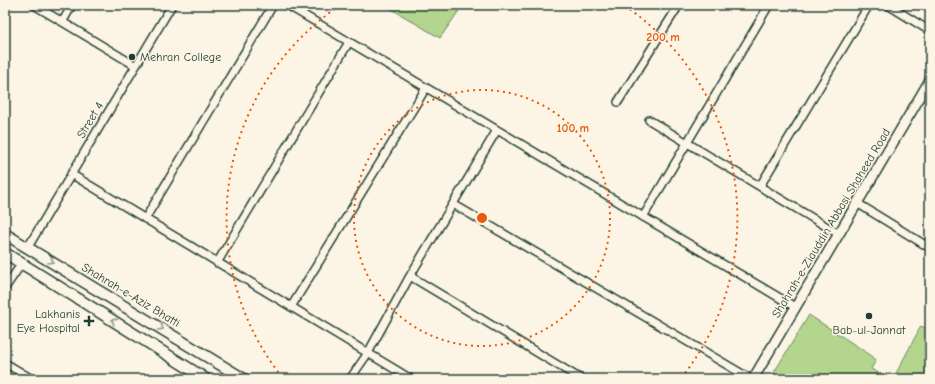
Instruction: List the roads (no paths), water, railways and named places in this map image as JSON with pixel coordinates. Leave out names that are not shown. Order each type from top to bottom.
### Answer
[{"type":"main road","name":"Shahrah-e-Aziz Bhatti","points":[[5,234],[244,379]]},
{"type":"main road","points":[[5,253],[206,379]]},
{"type":"street","points":[[34,5],[136,66]]},
{"type":"street","points":[[62,21],[72,5]]},
{"type":"street","name":"Street 4","points":[[28,247],[172,5]]},
{"type":"street","points":[[145,219],[273,5]]},
{"type":"street","points":[[287,5],[795,307]]},
{"type":"street","points":[[618,102],[679,5]]},
{"type":"street","points":[[643,217],[769,5]]},
{"type":"street","points":[[760,186],[868,5]]},
{"type":"street","points":[[888,5],[930,31]]},
{"type":"street","points":[[217,262],[349,42]]},
{"type":"street","name":"Shahrah-e-Ziauddin Abbasi Shaheed Road","points":[[752,379],[930,80]]},
{"type":"street","points":[[291,307],[426,88]]},
{"type":"street","points":[[649,120],[839,234]]},
{"type":"street","points":[[350,379],[368,353],[410,276],[497,130]]},
{"type":"street","points":[[71,174],[411,379]]},
{"type":"street","points":[[857,203],[930,248]]},
{"type":"street","points":[[453,204],[752,379]]},
{"type":"street","points":[[5,288],[22,263]]},
{"type":"street","points":[[410,276],[581,379]]},
{"type":"street","points":[[5,363],[32,379]]},
{"type":"place","name":"Mehran College","points":[[132,57]]},
{"type":"place","name":"Bab-ul-Jannat","points":[[869,316]]},
{"type":"place","name":"Lakhanis Eye Hospital","points":[[89,321]]}]
